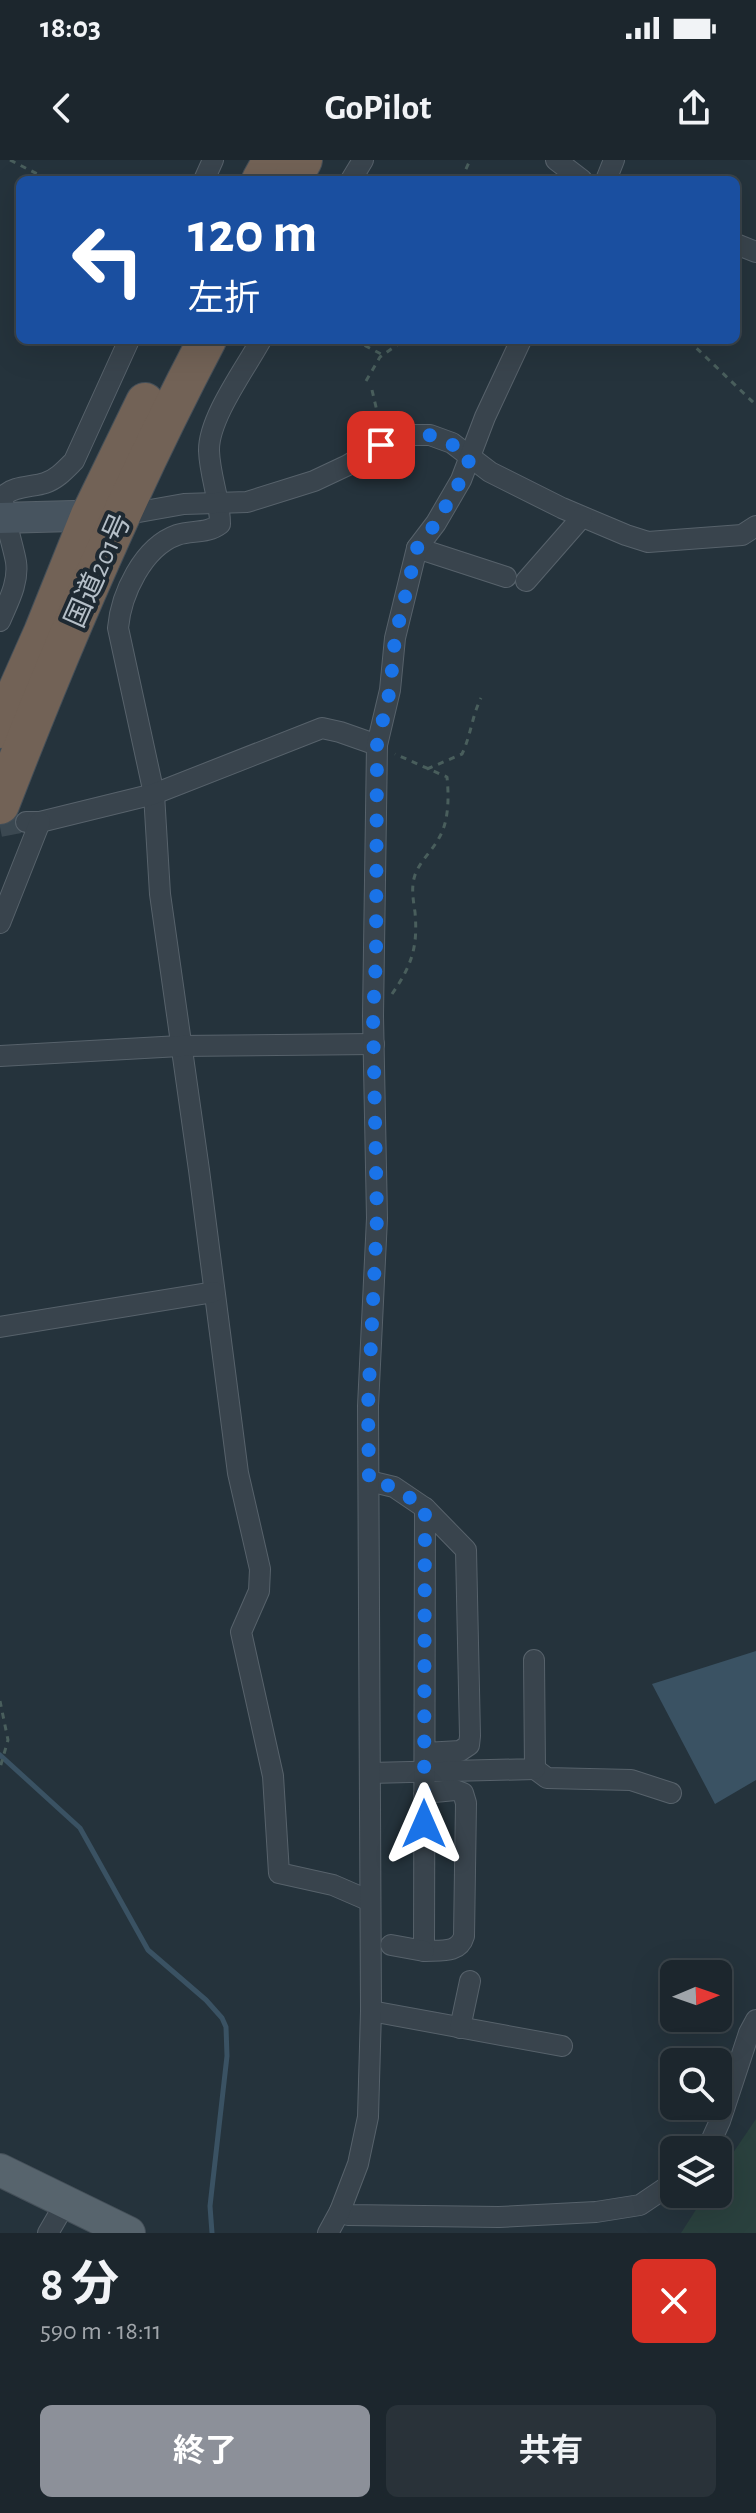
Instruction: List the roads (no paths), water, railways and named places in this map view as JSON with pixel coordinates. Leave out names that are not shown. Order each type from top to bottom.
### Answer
[{"type":"highway","name":"国道201号","points":[[22,816],[66,640],[106,515],[176,344]]},
{"type":"highway","name":"国道201号","points":[[0,729],[43,632],[106,515],[164,421],[205,344]]},
{"type":"main road","points":[[0,2170],[129,2233]]},
{"type":"street","points":[[556,160],[577,176]]},
{"type":"street","points":[[0,621],[17,578],[16,561],[2,518],[4,496],[13,490],[47,482],[61,475],[74,461],[127,344]]},
{"type":"street","points":[[259,344],[213,426],[209,446],[211,474],[220,502],[220,524],[213,530],[178,535],[158,545],[144,559],[119,612],[118,628],[154,794],[160,894],[238,1473],[260,1569],[259,1591],[241,1632],[273,1776],[279,1873],[333,1885],[370,1901]]},
{"type":"street","points":[[328,2233],[358,2164],[368,2117],[371,2011],[368,1406],[377,1218],[373,1016],[377,745],[390,690],[395,638],[417,548],[461,480],[518,344]]},
{"type":"street","points":[[2,518],[106,515],[184,504],[247,502],[314,481],[384,443],[406,435],[430,435],[452,443],[490,472],[582,517],[648,542],[742,535],[756,526]]},
{"type":"street","points":[[526,581],[582,517]]},
{"type":"street","points":[[417,548],[506,577]]},
{"type":"street","points":[[0,923],[22,816],[154,794],[322,728],[377,745]]},
{"type":"street","points":[[0,1056],[180,1046],[374,1044]]},
{"type":"street","points":[[0,1327],[214,1292]]},
{"type":"street","points":[[369,1481],[394,1487],[425,1508],[466,1550],[469,1745],[424,1773]]},
{"type":"street","points":[[424,1951],[425,1508]]},
{"type":"street","points":[[534,1660],[535,1769]]},
{"type":"street","points":[[370,1773],[535,1769],[547,1778],[631,1780],[671,1793]]},
{"type":"street","points":[[391,1945],[424,1951],[457,1949],[462,1944],[466,1803],[463,1793],[424,1773]]},
{"type":"street","points":[[460,2028],[470,1981]]},
{"type":"street","points":[[371,2011],[562,2046]]},
{"type":"street","points":[[713,2136],[756,2020]]},
{"type":"street","points":[[340,2211],[348,2215],[499,2217],[596,2212],[640,2205],[660,2191]]},
{"type":"street","points":[[48,2233],[66,2202]]},
{"type":"water","points":[[756,1651],[756,1780],[715,1804],[652,1684]]},
{"type":"waterway","points":[[0,1755],[80,1828],[148,1950],[206,2000],[226,2027],[227,2056],[210,2206],[212,2233]]},
{"type":"tunnel","points":[[0,827],[26,822]]}]
